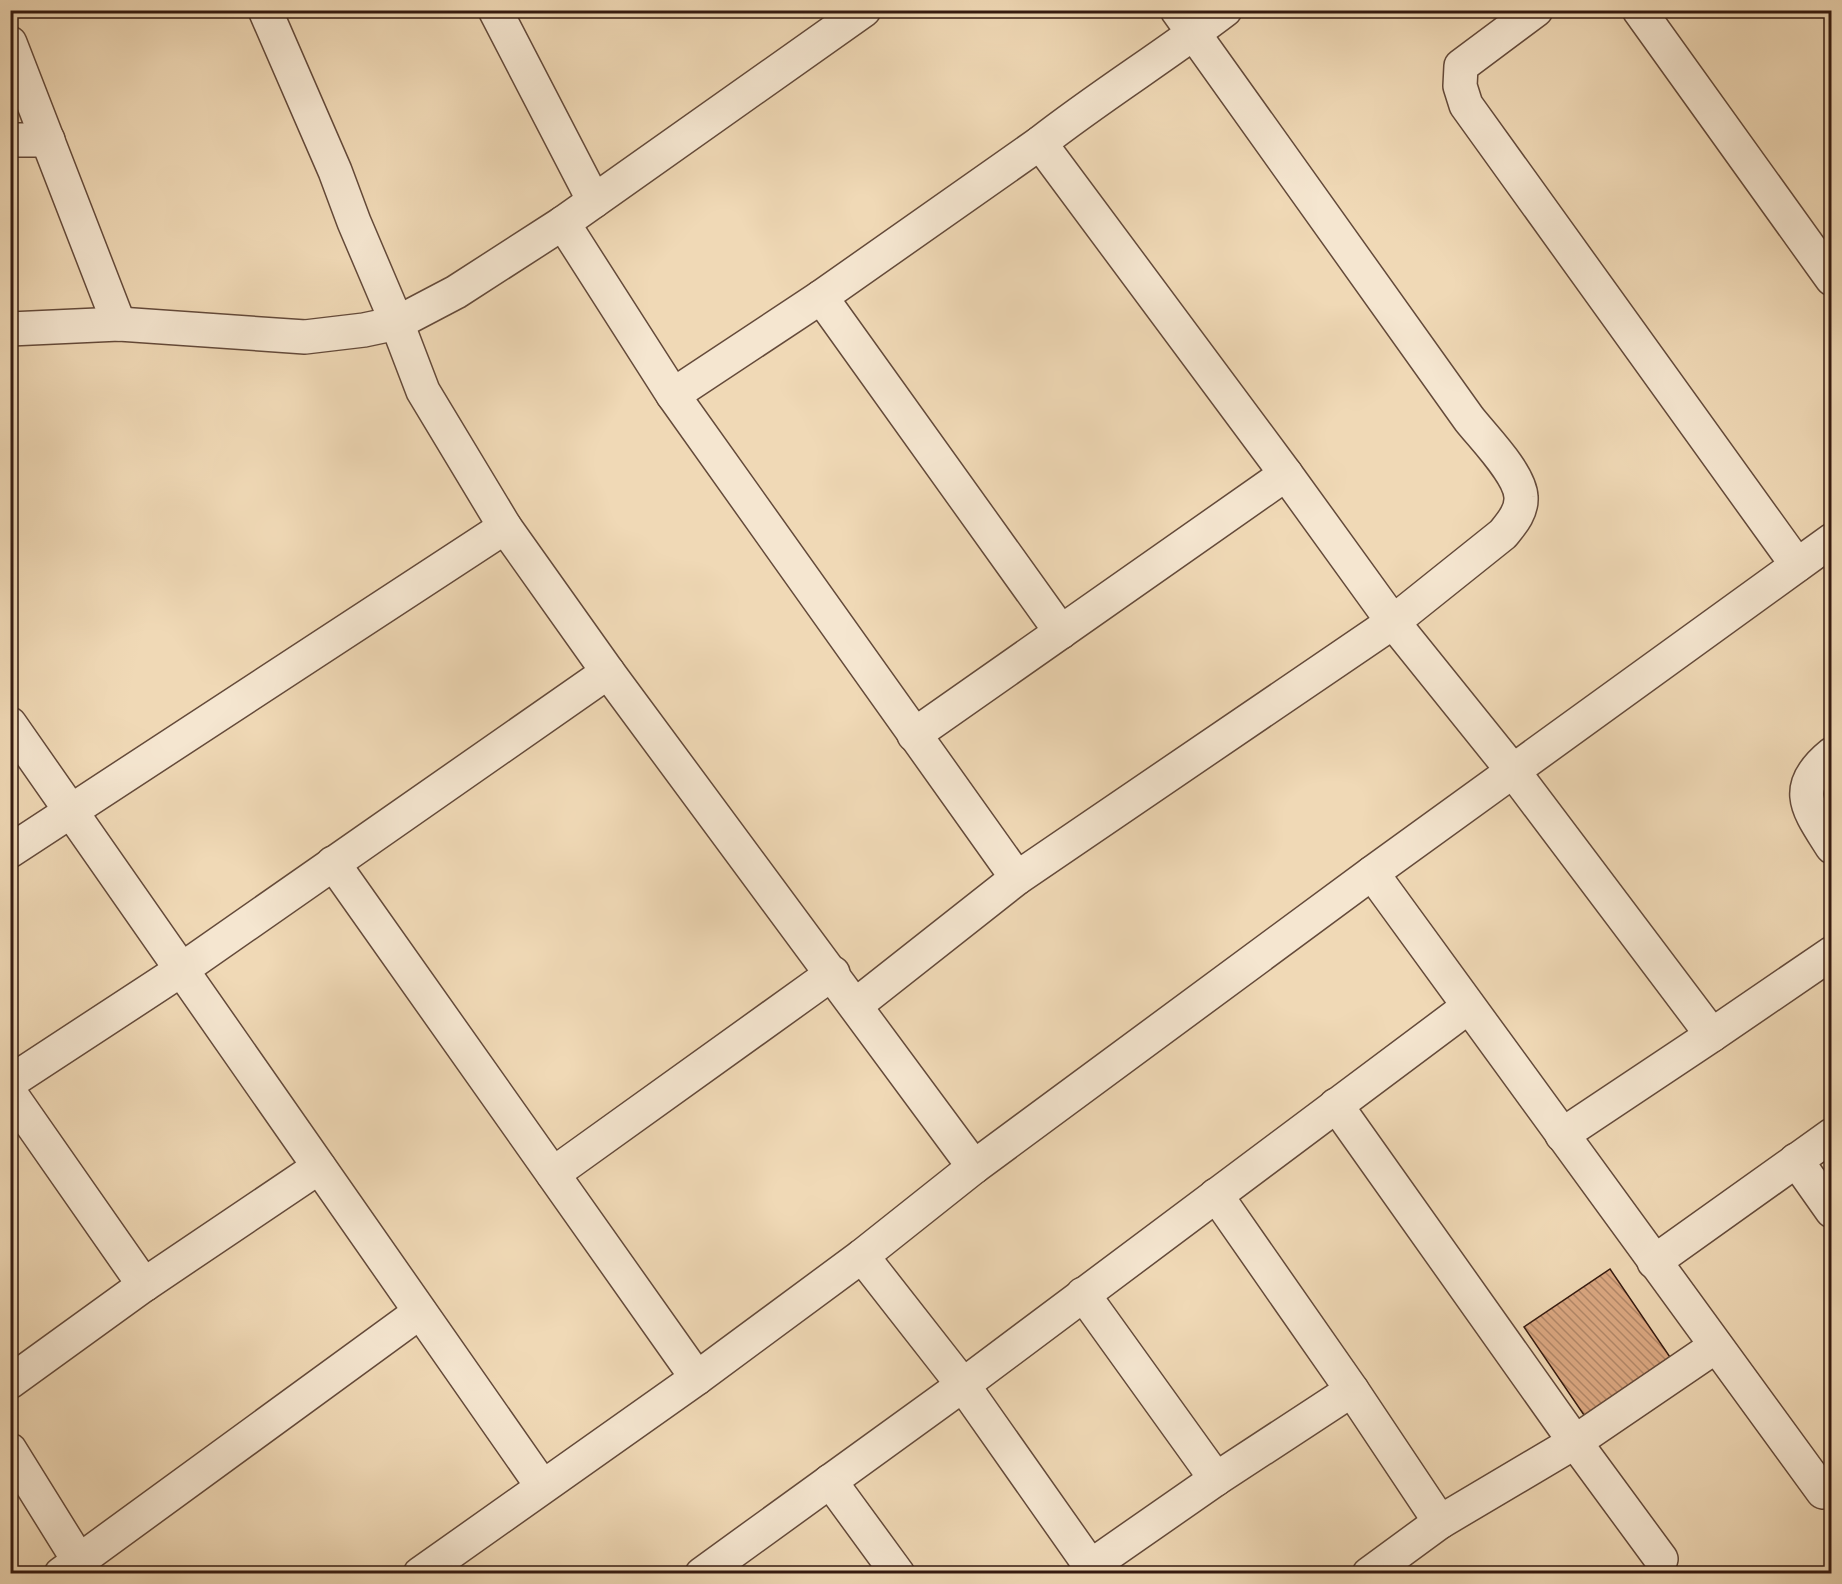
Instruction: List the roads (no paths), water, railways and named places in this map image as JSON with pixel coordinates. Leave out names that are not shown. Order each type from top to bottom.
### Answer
[{"type":"street","points":[[265,10],[335,171],[423,391],[505,526],[608,672],[974,1167]]},
{"type":"street","points":[[495,10],[594,201]]},
{"type":"street","points":[[10,329],[119,324],[305,336],[364,330],[397,323],[456,292],[563,223],[864,10]]},
{"type":"street","points":[[673,395],[820,297],[1040,143],[1105,95],[1185,22],[1225,10]]},
{"type":"street","points":[[1536,10],[1461,66],[1460,86],[1466,105],[1797,565]]},
{"type":"street","points":[[1639,10],[1832,279]]},
{"type":"street","points":[[856,1005],[1017,878],[1393,622],[1503,534],[1517,517],[1521,498],[1517,481],[1469,419],[1185,22]]},
{"type":"street","points":[[10,43],[119,324]]},
{"type":"street","points":[[10,140],[48,140]]},
{"type":"street","points":[[1040,143],[1393,622],[1513,771],[1712,1035]]},
{"type":"street","points":[[563,223],[673,395],[1017,878]]},
{"type":"street","points":[[820,297],[1061,632]]},
{"type":"street","points":[[914,735],[1286,474]]},
{"type":"street","points":[[10,851],[505,526]]},
{"type":"street","points":[[420,1574],[697,1378],[862,1256],[974,1167],[1372,873],[1832,540]]},
{"type":"street","points":[[10,1082],[181,970],[608,672]]},
{"type":"street","points":[[10,724],[542,1486]]},
{"type":"street","points":[[1832,754],[1821,762],[1810,776],[1806,796],[1810,813],[1832,847]]},
{"type":"street","points":[[333,863],[697,1378]]},
{"type":"street","points":[[1372,873],[1823,1492]]},
{"type":"street","points":[[1562,1135],[1832,952]]},
{"type":"street","points":[[554,1174],[833,974]]},
{"type":"street","points":[[702,1574],[963,1385],[1468,1007]]},
{"type":"street","points":[[10,1093],[144,1285]]},
{"type":"street","points":[[1336,1105],[1575,1442],[1661,1559]]},
{"type":"street","points":[[1654,1262],[1832,1135]]},
{"type":"street","points":[[1796,1160],[1832,1211]]},
{"type":"street","points":[[10,1382],[144,1285],[319,1167]]},
{"type":"street","points":[[1216,1195],[1352,1390],[1440,1522]]},
{"type":"street","points":[[862,1256],[963,1385],[1093,1570],[1216,1479],[1352,1390]]},
{"type":"street","points":[[1083,1294],[1216,1479]]},
{"type":"street","points":[[10,1450],[70,1567],[420,1312]]},
{"type":"street","points":[[1369,1574],[1440,1522],[1575,1442],[1716,1346]]},
{"type":"street","points":[[830,1481],[898,1574]]}]
